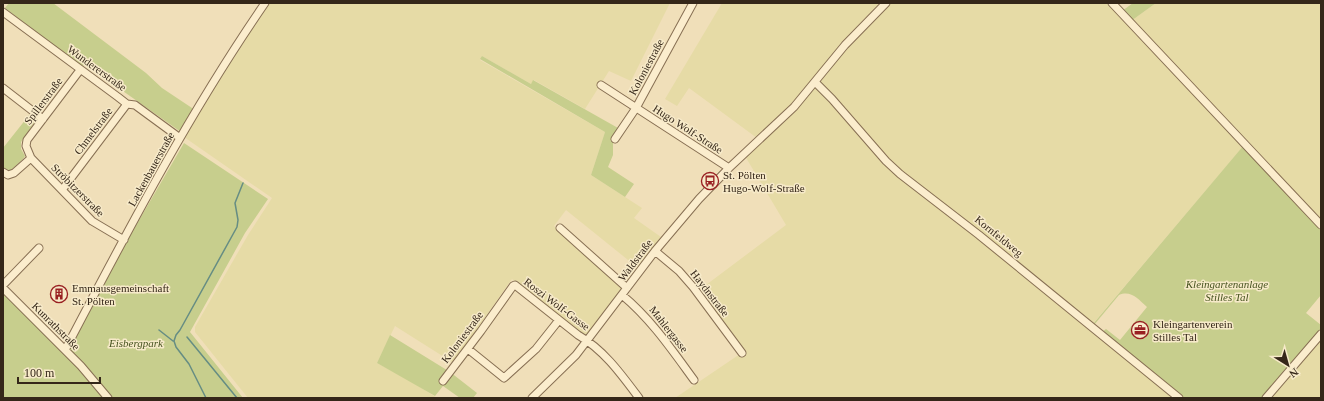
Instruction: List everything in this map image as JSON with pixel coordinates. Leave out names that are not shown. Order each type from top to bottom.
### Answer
[{"type":"street","name":"Lackenbauerstraße","points":[[65,350],[180,138],[264,3]]},
{"type":"street","name":"Koloniestraße","points":[[615,139],[636,108],[693,3]]},
{"type":"street","name":"Waldstraße","points":[[532,398],[563,369],[588,340],[655,251],[699,199],[729,168],[794,107],[845,45],[886,3]]},
{"type":"street","points":[[1112,3],[1321,225]]},
{"type":"street","name":"Wundererstraße","points":[[3,12],[127,104],[135,105],[180,138]]},
{"type":"street","name":"Spillerstraße","points":[[26,146],[27,140],[80,70]]},
{"type":"street","name":"Kornfeldweg","points":[[815,82],[832,99],[886,162],[896,171],[980,234],[1179,398]]},
{"type":"street","name":"Hugo Wolf-Straße","points":[[600,85],[729,168]]},
{"type":"street","points":[[3,88],[43,118]]},
{"type":"street","name":"Chmelstraße","points":[[62,190],[127,104]]},
{"type":"street","name":"Ströbitzerstraße","points":[[26,146],[31,158],[92,221],[124,240]]},
{"type":"street","points":[[6,173],[14,173],[31,158]]},
{"type":"street","points":[[560,228],[627,288]]},
{"type":"street","points":[[3,285],[39,248]]},
{"type":"street","name":"Haydnstraße","points":[[655,251],[679,271],[693,287],[742,353]]},
{"type":"street","name":"Roszi Wolf-Gasse","points":[[512,286],[515,285],[578,335],[588,340],[613,364],[639,398]]},
{"type":"street","name":"Koloniestraße","points":[[443,381],[468,349],[512,286]]},
{"type":"street","name":"Kunrathstraße","points":[[3,288],[81,366],[108,398]]},
{"type":"street","name":"Mahlergasse","points":[[622,296],[635,306],[651,322],[694,380]]},
{"type":"street","points":[[468,349],[504,378],[536,349],[559,320]]},
{"type":"street","points":[[1266,398],[1321,334]]},
{"type":"shaded area","points":[[268,3],[670,3],[631,81],[609,71],[585,109],[534,80],[531,84],[482,56],[480,60],[605,132],[591,175],[642,208],[634,218],[661,237],[638,268],[566,210],[554,226],[622,289],[587,335],[580,332],[512,279],[452,362],[395,326],[377,363],[409,380],[437,398],[248,398],[195,332],[195,327],[248,235],[272,198],[184,137],[246,34]]},
{"type":"shaded area","points":[[722,3],[882,3],[802,94],[757,138],[689,88],[677,106],[665,99]]},
{"type":"shaded area","points":[[889,3],[1115,3],[1131,21],[1156,3],[1321,3],[1321,222],[1246,143],[1090,327],[1176,398],[675,398],[743,352],[698,291],[786,225],[745,156],[860,32]]},
{"type":"shaded area","points":[[1321,337],[1321,398],[1269,398]]},
{"type":"green space","points":[[9,3],[53,3],[146,73],[162,88],[195,110],[181,132],[86,65],[80,66],[5,8]]},
{"type":"green space","points":[[1133,3],[1156,3],[1131,21],[1122,11]]},
{"type":"green space","points":[[482,56],[531,84],[533,80],[618,128],[613,143],[613,155],[608,167],[634,184],[625,197],[591,175],[605,132],[480,59]]},
{"type":"green space","points":[[30,114],[33,116],[34,123],[21,142],[21,149],[25,156],[9,172],[3,170],[3,148]]},
{"type":"green space","name":"Eisbergpark","points":[[184,143],[268,199],[245,233],[190,332],[243,398],[109,398],[69,350],[131,234]]},
{"type":"green space","name":"Kleingartenanlage Stilles Tal","points":[[1244,145],[1321,228],[1321,295],[1306,313],[1321,325],[1321,331],[1264,398],[1182,398],[1102,332],[1106,329],[1120,340],[1147,307],[1137,298],[1131,294],[1119,295],[1094,325],[1093,324]]},
{"type":"green space","points":[[3,292],[66,354],[105,398],[3,398]]},
{"type":"green space","points":[[390,335],[450,372],[477,393],[473,398],[460,398],[443,386],[435,396],[377,363]]},
{"type":"waterway","points":[[206,398],[189,364],[176,347],[174,341],[237,227],[238,220],[235,203],[243,183]]},
{"type":"waterway","points":[[159,330],[173,341]]},
{"type":"waterway","points":[[187,337],[237,398]]},
{"type":"place","name":"St. Pölten Hugo-Wolf-Straße","points":[[710,181]]},
{"type":"place","name":"Emmausgemeinschaft St. Pölten","points":[[59,294]]},
{"type":"place","name":"Kleingartenverein Stilles Tal","points":[[1140,330]]}]
